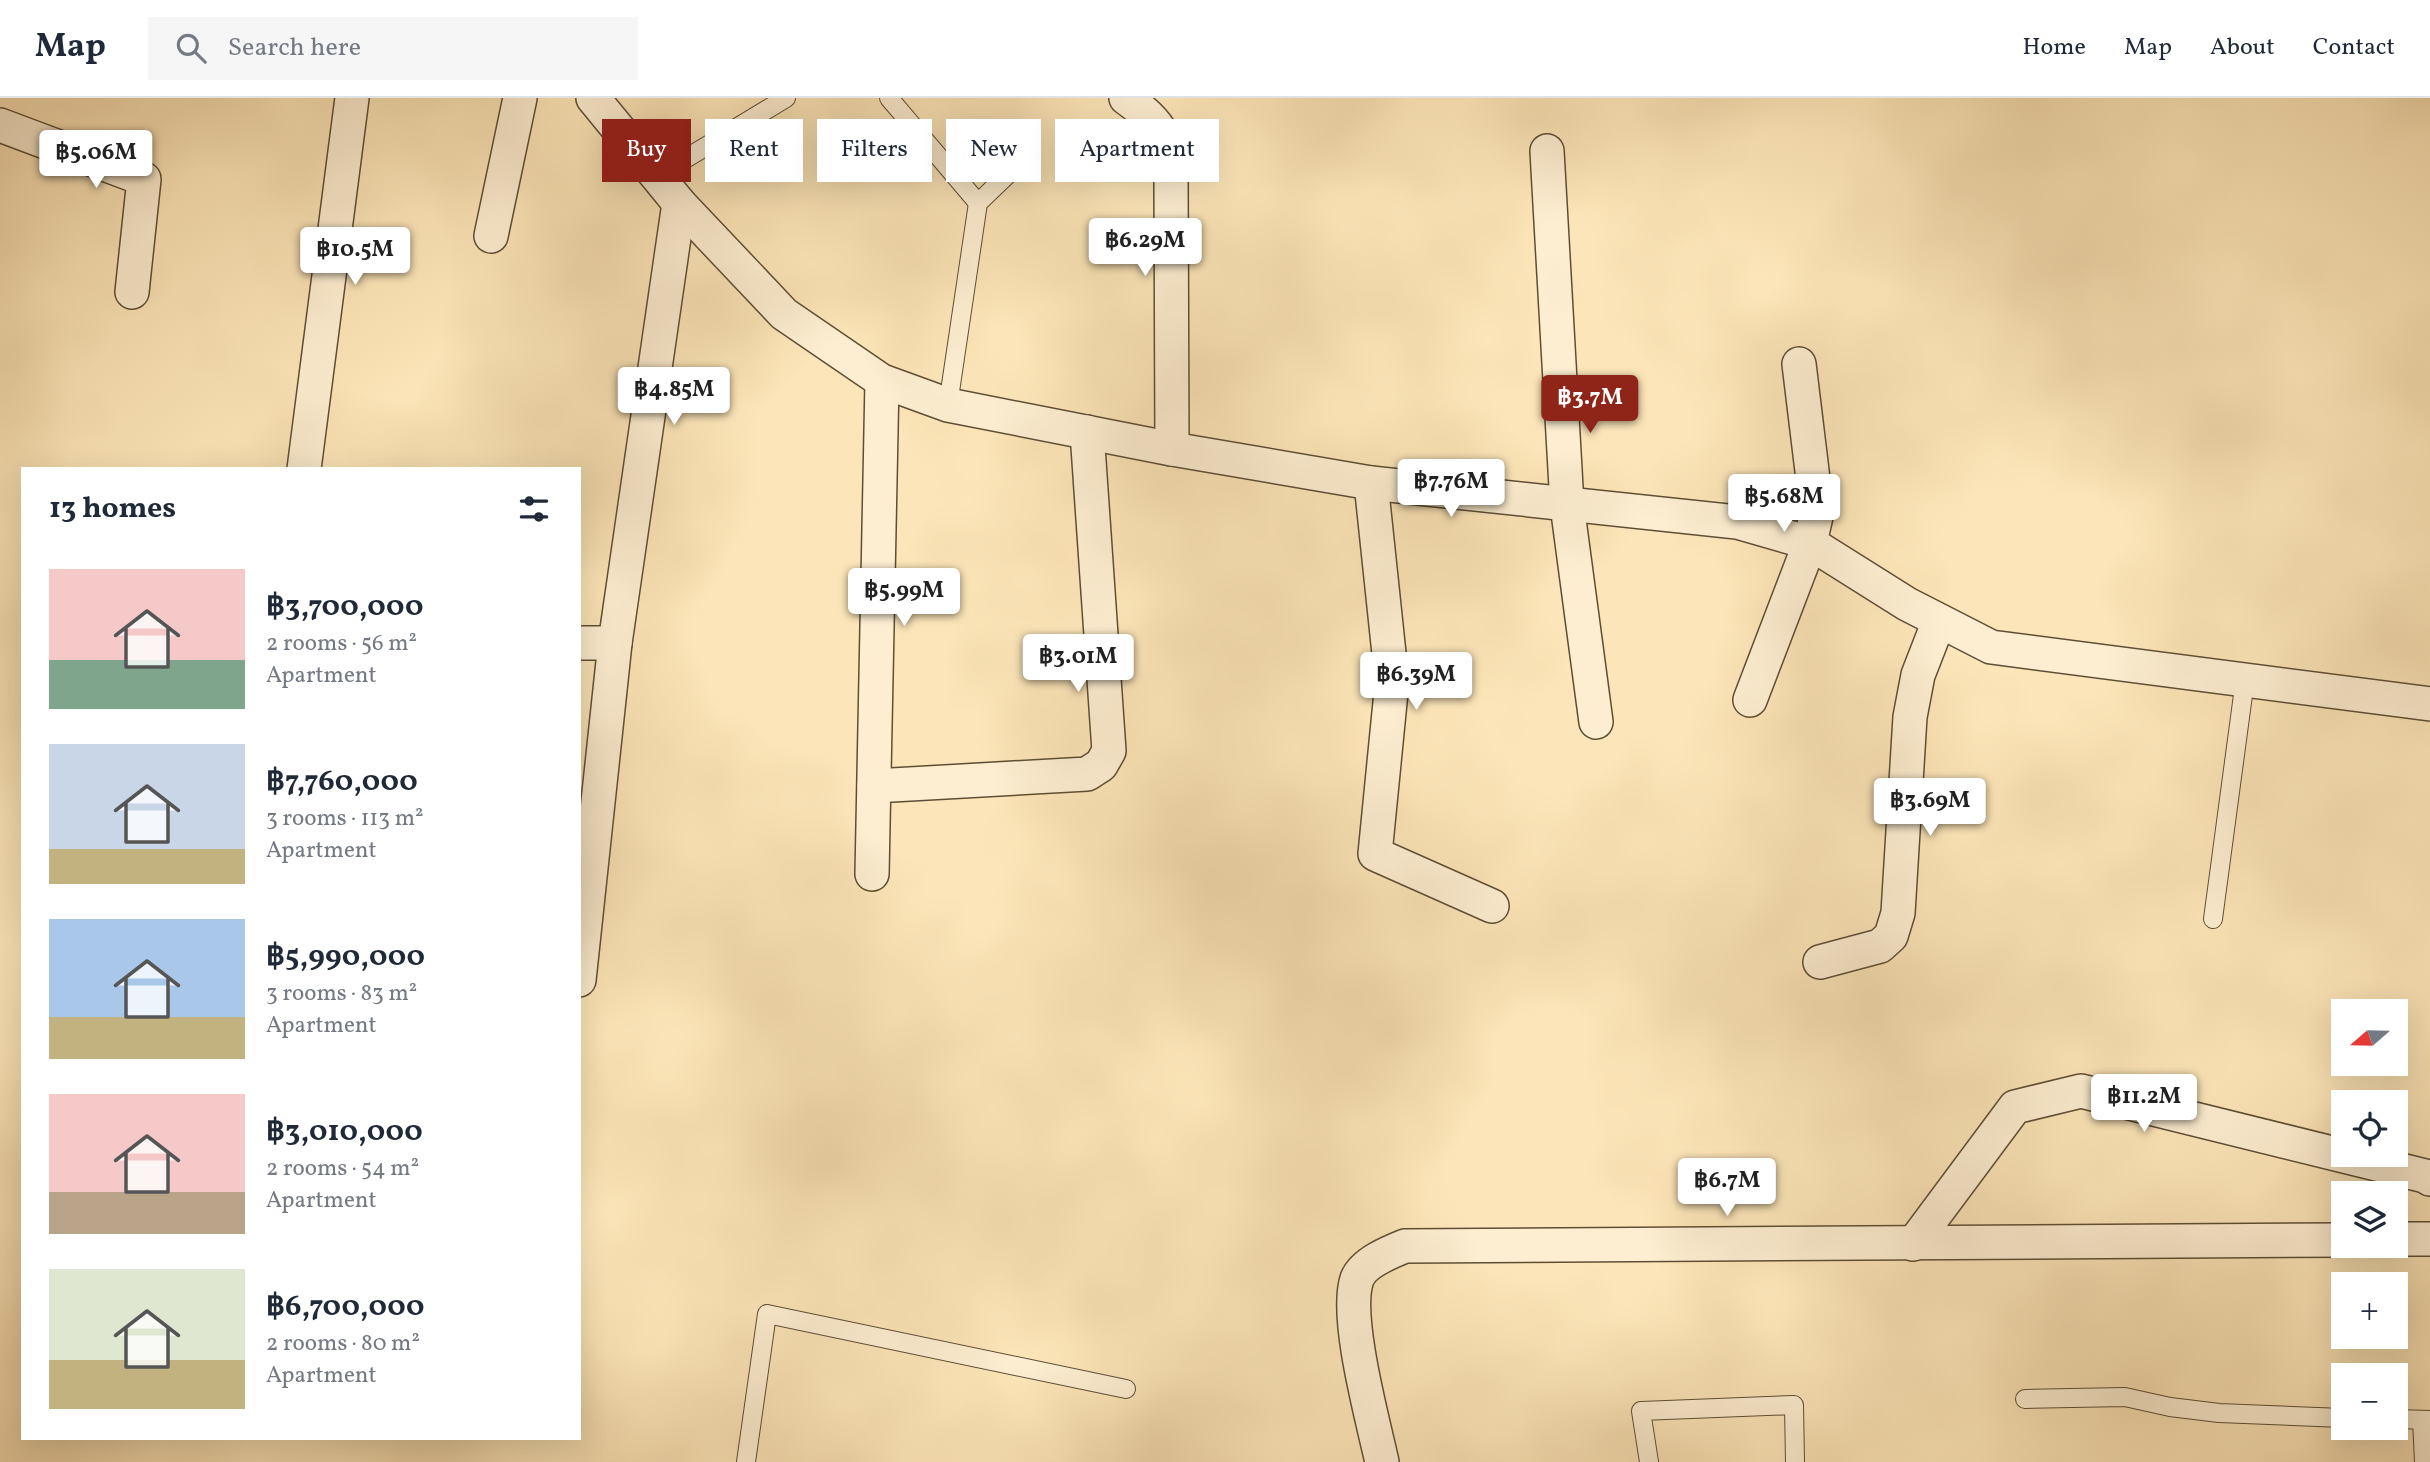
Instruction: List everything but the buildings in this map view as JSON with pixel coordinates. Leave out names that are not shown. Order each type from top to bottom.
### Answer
[{"type":"street","points":[[303,467],[352,98]]},
{"type":"street","points":[[491,236],[520,98]]},
{"type":"street","points":[[593,98],[610,119]]},
{"type":"street","points":[[1126,98],[1146,112],[1169,147],[1172,449]]},
{"type":"street","points":[[0,125],[144,179],[132,292]]},
{"type":"street","points":[[1547,151],[1567,505],[1597,722]]},
{"type":"street","points":[[662,182],[784,314],[882,381],[948,405],[1172,449],[1371,483],[1737,522],[1810,543],[1907,604],[1991,647],[2430,704]]},
{"type":"street","points":[[581,961],[615,643],[679,203]]},
{"type":"street","points":[[1750,700],[1810,543],[1816,512],[1799,364]]},
{"type":"street","points":[[872,874],[882,381]]},
{"type":"street","points":[[874,786],[1087,774],[1101,765],[1109,751],[1087,432]]},
{"type":"street","points":[[1371,483],[1392,682],[1375,854],[1492,906]]},
{"type":"street","points":[[1820,962],[1880,946],[1891,936],[1898,913],[1910,717],[1918,675],[1939,621]]},
{"type":"street","points":[[581,643],[615,643]]},
{"type":"street","points":[[1913,1244],[2015,1107],[2081,1091],[2425,1175],[2430,1180]]},
{"type":"street","points":[[2408,1239],[2430,1239]]},
{"type":"street","points":[[1382,1462],[1353,1319],[1357,1278],[1379,1257],[1405,1247],[2331,1240]]},
{"type":"lane","points":[[691,155],[786,98]]},
{"type":"lane","points":[[888,98],[978,203]]},
{"type":"lane","points":[[948,405],[978,203],[1000,182]]},
{"type":"lane","points":[[2213,919],[2245,680]]},
{"type":"lane","points":[[746,1462],[767,1314],[1126,1389]]},
{"type":"lane","points":[[2025,1399],[2125,1397],[2170,1407],[2219,1413],[2331,1418]]},
{"type":"lane","points":[[1649,1462],[1641,1411],[1794,1405],[1796,1462]]},
{"type":"lane","points":[[2408,1419],[2426,1420],[2424,1462]]}]
